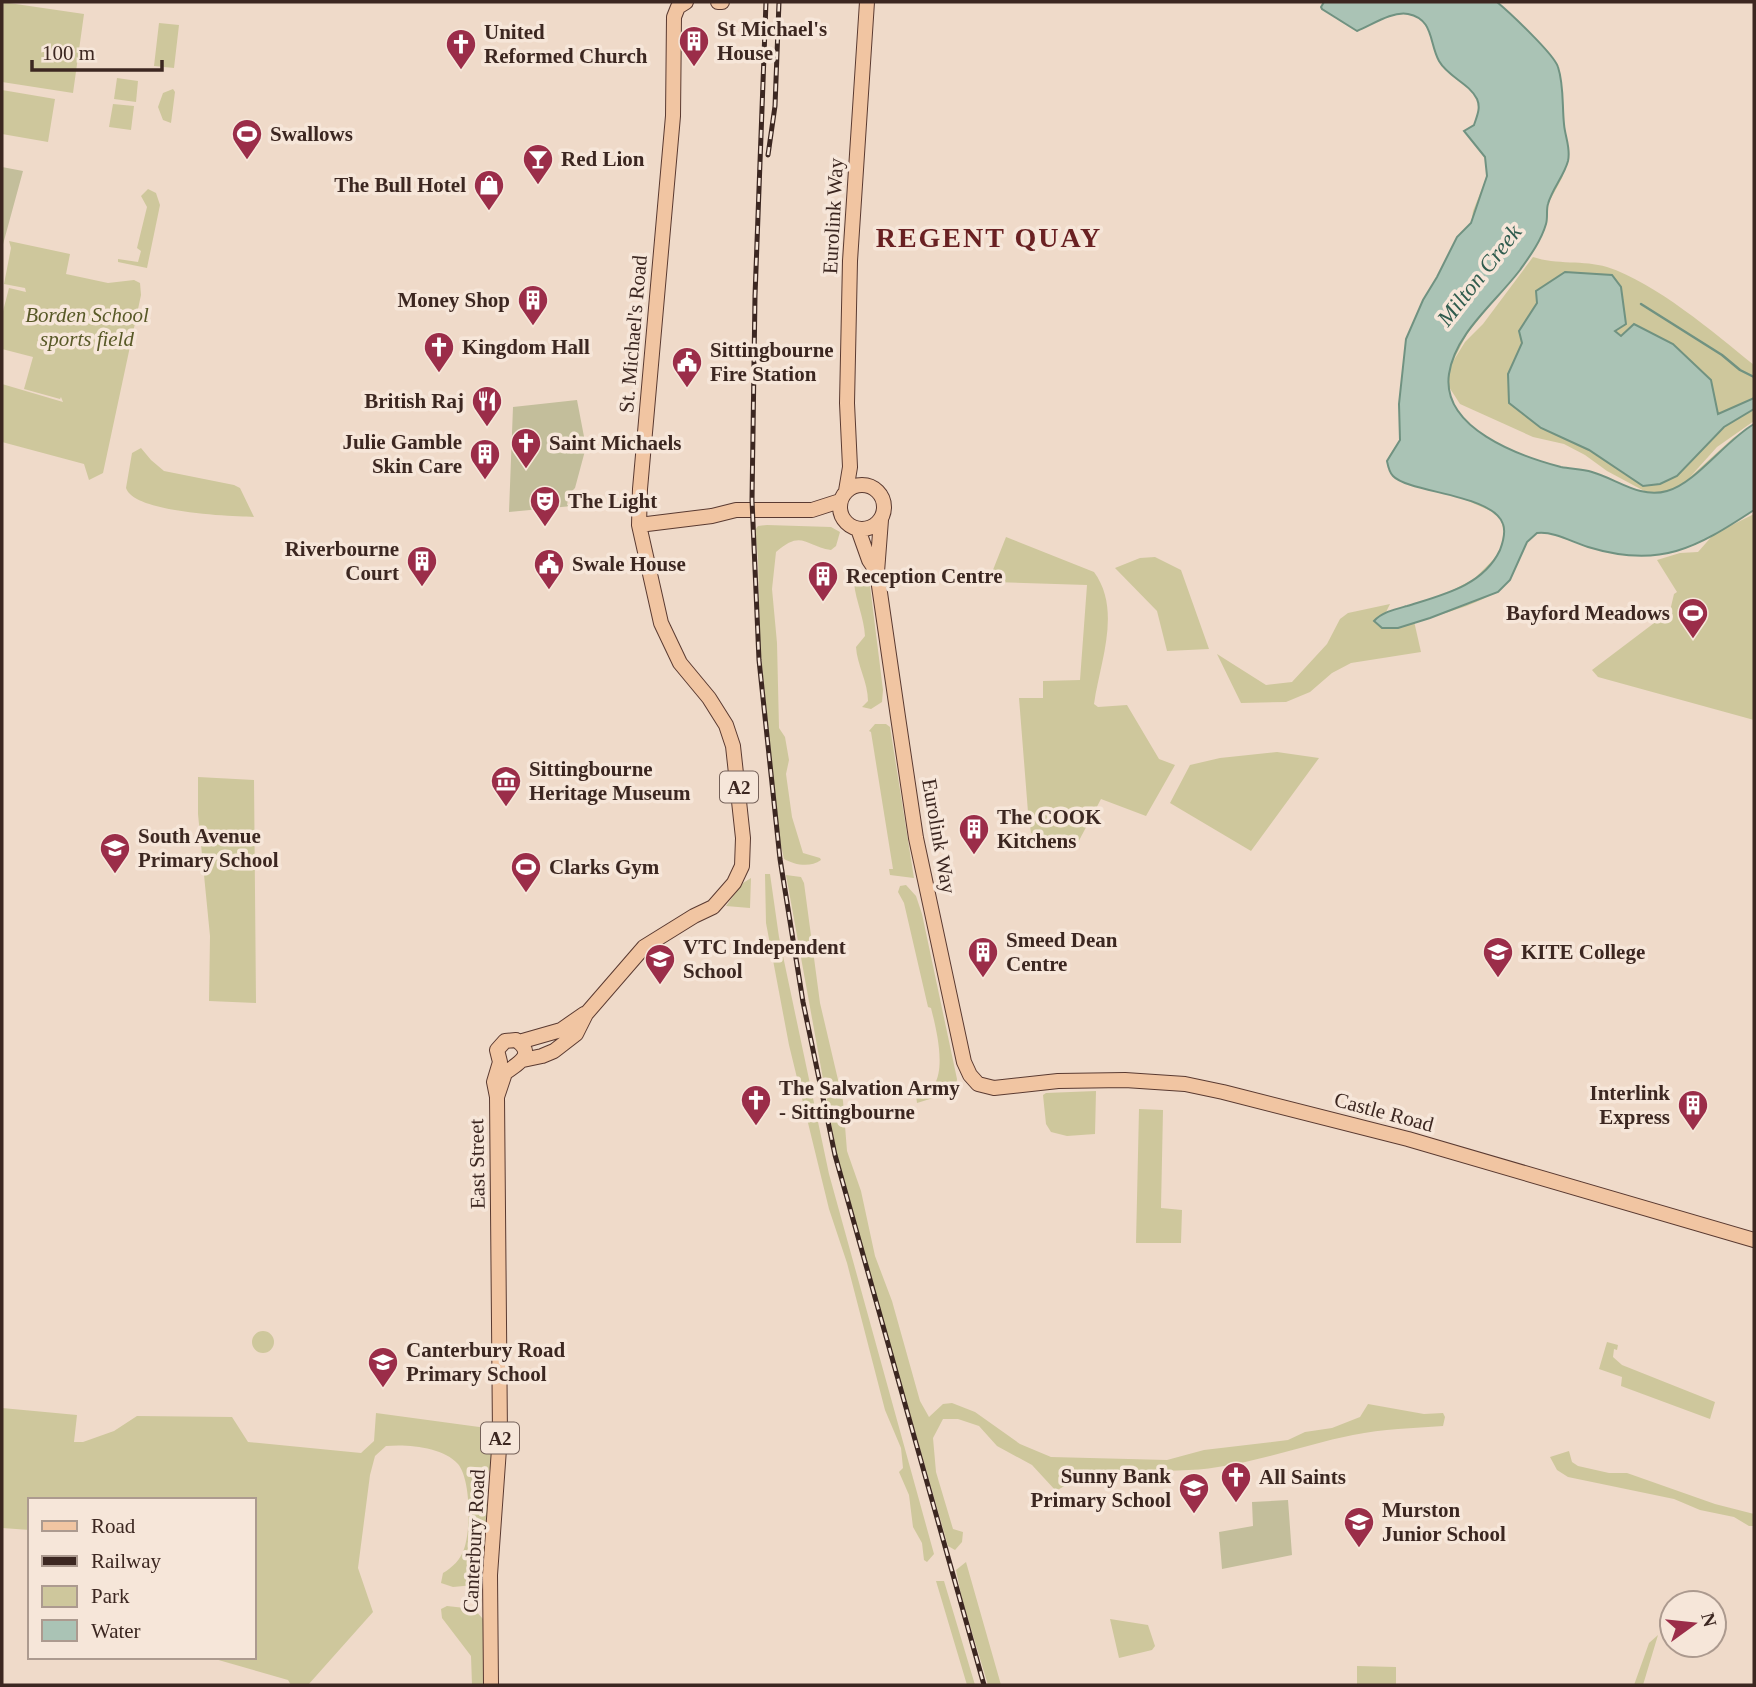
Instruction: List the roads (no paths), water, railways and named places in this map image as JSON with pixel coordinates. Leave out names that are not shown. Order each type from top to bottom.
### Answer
[{"type":"main road","name":"St. Michael's Road","points":[[512,1063],[554,1051],[576,1034],[590,1009],[644,947],[694,916],[713,908],[734,883],[742,866],[743,838],[733,746],[726,724],[680,663],[661,623],[639,526],[673,116],[674,17],[678,7],[686,2]]},
{"type":"main road","name":"Eurolink Way","points":[[843,496],[850,467],[850,261],[867,2]]},
{"type":"main road","name":"Eurolink Way","points":[[848,433],[869,485]]},
{"type":"main road","points":[[639,526],[736,510],[812,509],[843,519],[858,529],[871,528],[881,520],[885,508],[882,496],[869,485],[856,485],[843,496],[812,509]]},
{"type":"main road","points":[[843,496],[843,519]]},
{"type":"main road","name":"Eurolink Way","points":[[881,520],[877,572],[916,838],[964,1062],[978,1084],[994,1088]]},
{"type":"main road","name":"Eurolink Way","points":[[858,529],[869,560],[877,572]]},
{"type":"main road","name":"St. Michael's Road","points":[[519,1042],[561,1030],[590,1009]]},
{"type":"main road","name":"A2","points":[[512,1063],[497,1054],[501,1043],[509,1040],[519,1042]]},
{"type":"main road","name":"East Street","points":[[500,1230],[497,1097],[494,1082],[524,1048],[519,1042]]},
{"type":"main road","name":"Castle Road","points":[[994,1088],[1058,1081],[1125,1080],[1185,1084],[1408,1139],[1754,1240]]},
{"type":"main road","name":"Canterbury Road","points":[[491,1685],[490,1575],[500,1435],[500,1230]]},
{"type":"water","name":"Milton Creek","points":[[1324,2],[1497,2],[1540,43],[1558,67],[1568,161],[1550,198],[1546,224],[1535,248],[1459,345],[1449,374],[1450,393],[1457,410],[1486,437],[1505,447],[1544,462],[1592,472],[1638,490],[1657,493],[1678,487],[1688,480],[1754,424],[1754,510],[1695,544],[1657,555],[1613,553],[1556,535],[1537,533],[1527,542],[1510,580],[1498,592],[1398,628],[1382,628],[1374,621],[1389,611],[1447,593],[1472,581],[1493,562],[1503,540],[1504,527],[1496,514],[1468,500],[1402,482],[1392,474],[1387,461],[1400,440],[1399,404],[1406,339],[1423,300],[1457,237],[1471,223],[1487,176],[1485,157],[1464,131],[1474,125],[1479,109],[1477,99],[1443,67],[1427,26],[1416,17],[1402,14],[1382,19],[1357,31],[1322,9]]},
{"type":"water","points":[[1565,272],[1612,275],[1621,287],[1626,324],[1615,331],[1621,336],[1634,324],[1673,344],[1711,380],[1718,414],[1754,398],[1754,409],[1724,427],[1677,476],[1660,484],[1643,486],[1589,450],[1541,428],[1509,403],[1508,374],[1522,343],[1519,331],[1537,303],[1536,291]]},
{"type":"waterway","points":[[1641,304],[1754,377]]},
{"type":"railway","points":[[766,2],[755,296],[752,500],[759,660],[780,859],[803,1002],[835,1155],[984,1685]]},
{"type":"railway","points":[[768,155],[775,106],[779,2]]},
{"type":"place","name":"St Michael's House","points":[[694,68]]},
{"type":"place","name":"United Reformed Church","points":[[461,71]]},
{"type":"place","name":"Swallows","points":[[247,161]]},
{"type":"place","name":"Red Lion","points":[[538,186]]},
{"type":"place","name":"The Bull Hotel","points":[[489,212]]},
{"type":"place","name":"Money Shop","points":[[533,327]]},
{"type":"place","name":"Kingdom Hall","points":[[439,374]]},
{"type":"place","name":"Sittingbourne Fire Station","points":[[687,389]]},
{"type":"place","name":"British Raj","points":[[487,428]]},
{"type":"place","name":"Saint Michaels","points":[[526,470]]},
{"type":"place","name":"Julie Gamble Skin Care","points":[[485,481]]},
{"type":"place","name":"The Light","points":[[545,528]]},
{"type":"place","name":"Riverbourne Court","points":[[422,588]]},
{"type":"place","name":"Swale House","points":[[549,591]]},
{"type":"place","name":"Reception Centre","points":[[823,603]]},
{"type":"place","name":"Bayford Meadows","points":[[1693,640]]},
{"type":"place","name":"Sittingbourne Heritage Museum","points":[[506,808]]},
{"type":"place","name":"The COOK Kitchens","points":[[974,856]]},
{"type":"place","name":"South Avenue Primary School","points":[[115,875]]},
{"type":"place","name":"Clarks Gym","points":[[526,894]]},
{"type":"place","name":"Smeed Dean Centre","points":[[983,979]]},
{"type":"place","name":"KITE College","points":[[1498,979]]},
{"type":"place","name":"VTC Independent School","points":[[660,986]]},
{"type":"place","name":"The Salvation Army - Sittingbourne","points":[[756,1127]]},
{"type":"place","name":"Interlink Express","points":[[1693,1132]]},
{"type":"place","name":"Canterbury Road Primary School","points":[[383,1389]]},
{"type":"place","name":"All Saints","points":[[1236,1504]]},
{"type":"place","name":"Sunny Bank Primary School","points":[[1194,1515]]},
{"type":"place","name":"Murston Junior School","points":[[1359,1549]]},
{"type":"district","name":"REGENT QUAY","points":[[989,237]]},
{"type":"park label","name":"Borden School sports field","points":[[87,327]]}]
